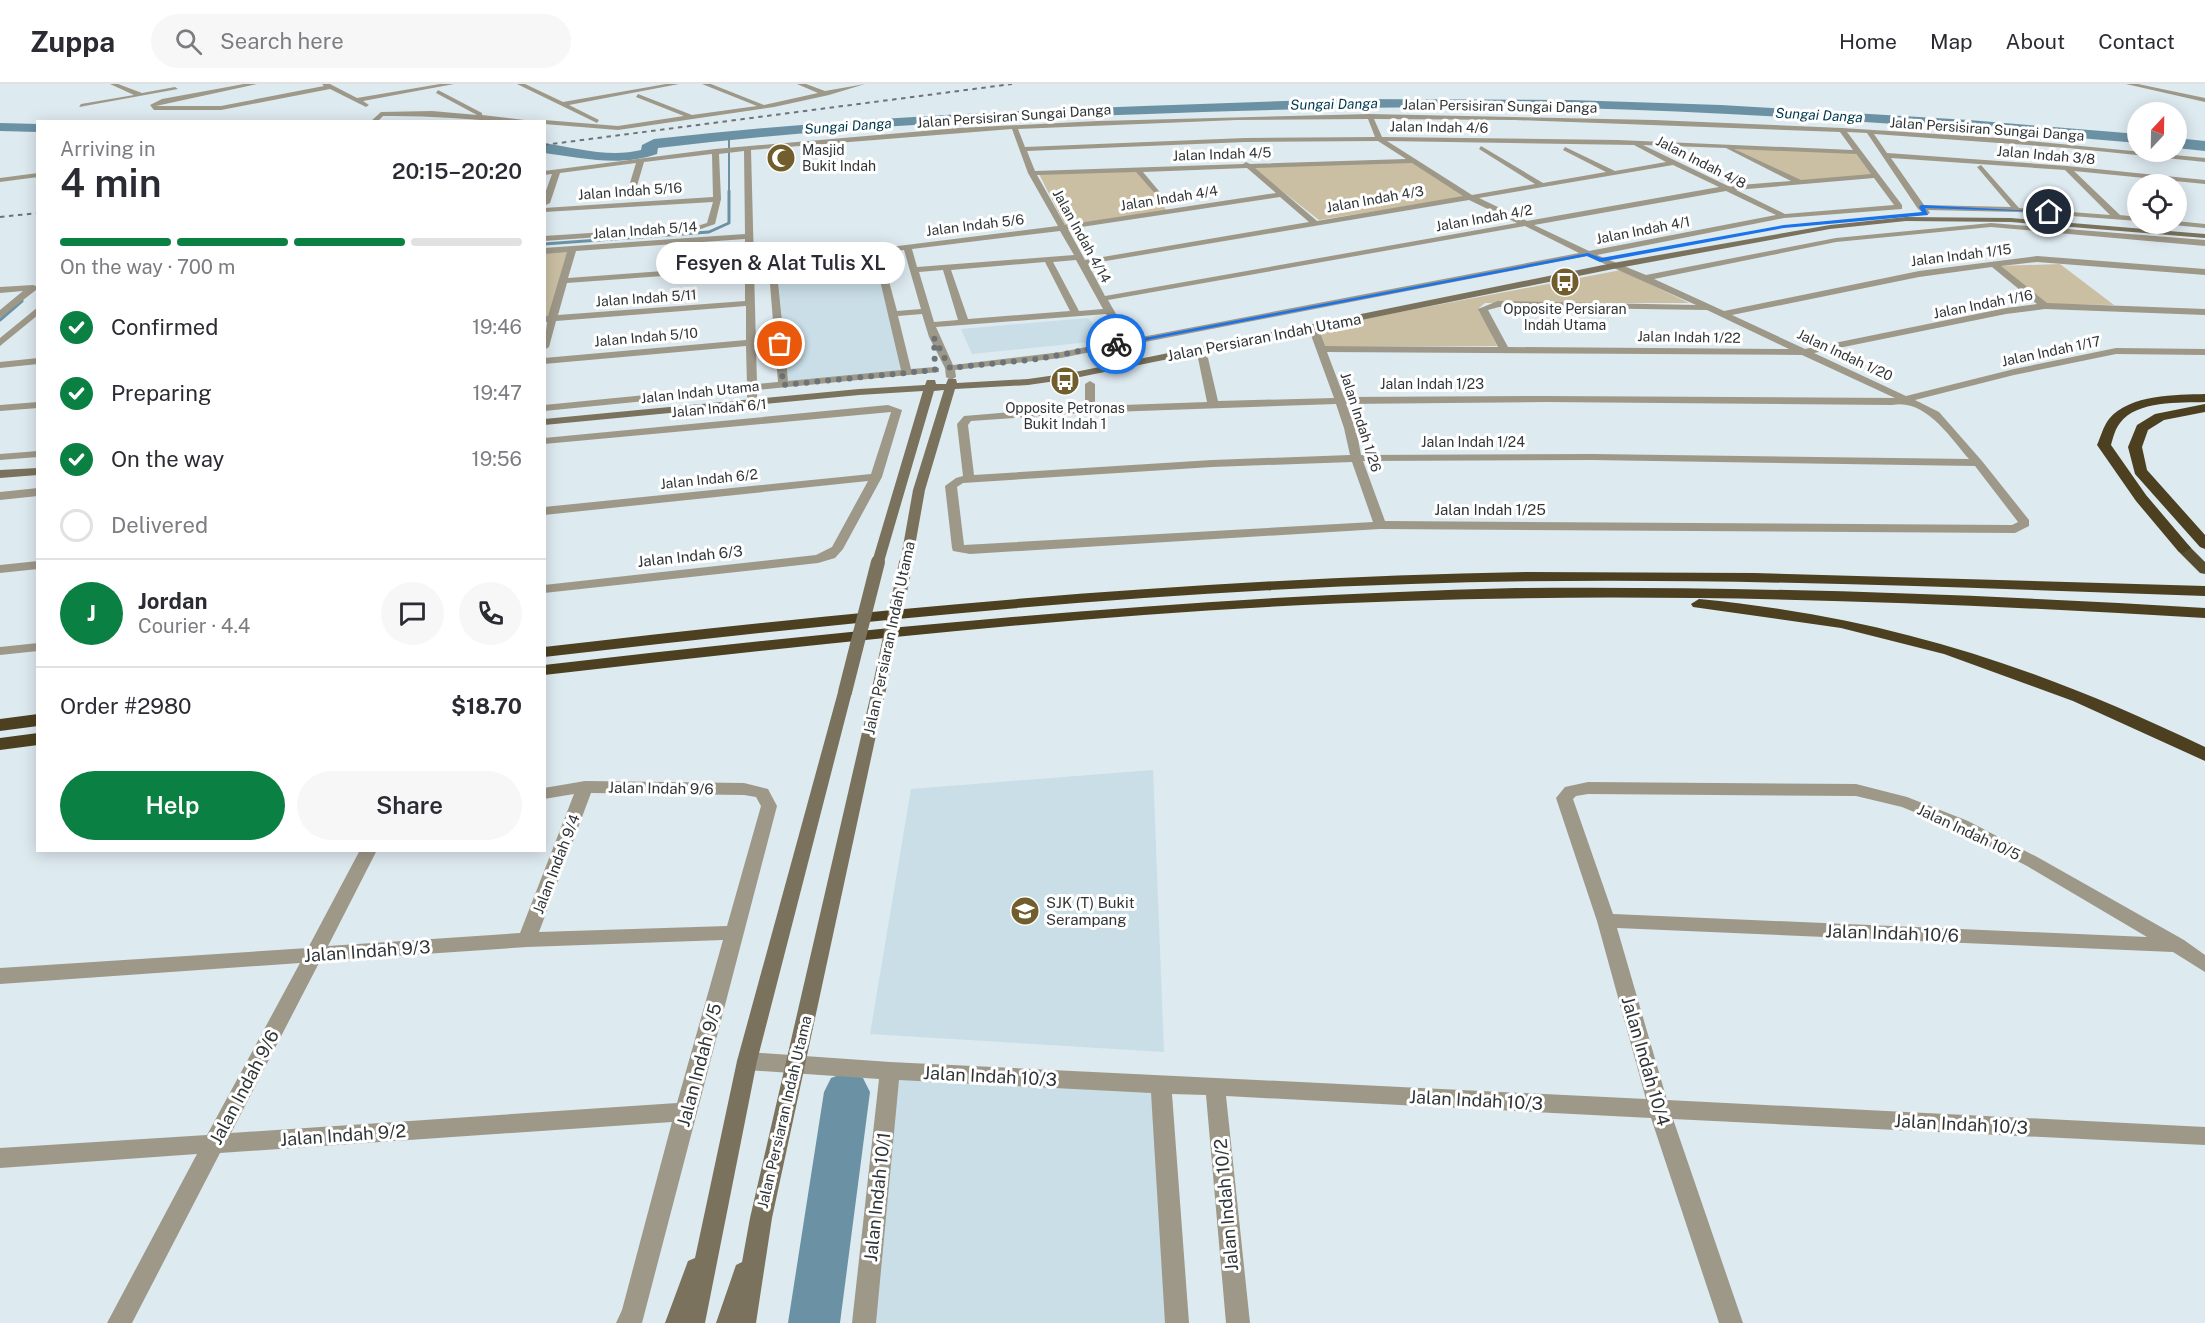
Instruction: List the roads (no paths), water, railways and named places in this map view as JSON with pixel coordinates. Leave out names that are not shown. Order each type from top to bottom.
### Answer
[{"type":"highway","points":[[2205,398],[2172,399],[2133,408],[2113,421],[2104,445],[2121,472],[2159,522],[2205,570]]},
{"type":"highway","points":[[2205,408],[2160,417],[2142,429],[2135,447],[2140,471],[2205,544]]},
{"type":"highway","points":[[546,652],[928,609],[1121,593],[1316,582],[1605,576],[1787,577],[2205,592]]},
{"type":"highway","points":[[546,670],[796,641],[1132,610],[1303,600],[1600,593],[1940,598],[2205,613]]},
{"type":"highway","points":[[1600,593],[1808,616],[1914,640],[2014,670],[2127,716],[2205,755]]},
{"type":"highway","points":[[0,725],[36,720]]},
{"type":"highway","points":[[0,744],[36,739]]},
{"type":"main road","name":"Jalan Persiaran Indah Utama","points":[[951,384],[1022,374],[1133,353],[1600,260],[1784,226],[1924,210],[2018,216],[2205,234]]},
{"type":"main road","name":"Jalan Persiaran Indah Utama","points":[[951,384],[1070,376],[1613,266],[1830,226],[1906,219],[2011,220],[2205,234]]},
{"type":"main road","name":"Jalan Persiaran Indah Utama","points":[[744,1323],[761,1218],[879,689],[919,490],[951,384]]},
{"type":"main road","name":"Jalan Indah Utama","points":[[546,422],[951,384]]},
{"type":"main road","name":"Jalan Persiaran Indah Utama","points":[[693,1323],[747,1061],[878,562],[930,386]]},
{"type":"main road","points":[[0,474],[36,471]]},
{"type":"main road","points":[[728,1323],[761,1218]]},
{"type":"main road","points":[[677,1323],[714,1219]]},
{"type":"street","points":[[113,84],[141,95]]},
{"type":"street","points":[[208,84],[223,90]]},
{"type":"street","points":[[254,84],[153,105],[159,109],[220,108],[327,85],[357,100],[378,118],[484,116],[520,120]]},
{"type":"street","points":[[422,84],[430,88]]},
{"type":"street","points":[[357,100],[451,84]]},
{"type":"street","points":[[520,84],[597,121]]},
{"type":"street","points":[[613,84],[692,117]]},
{"type":"street","points":[[564,104],[635,94],[676,84]]},
{"type":"street","points":[[705,84],[762,105]]},
{"type":"street","points":[[800,84],[827,94]]},
{"type":"street","points":[[546,122],[608,128],[692,117],[827,94],[862,84]]},
{"type":"street","points":[[2129,84],[2203,99]]},
{"type":"street","points":[[81,106],[182,88]]},
{"type":"street","points":[[438,92],[484,116]]},
{"type":"street","points":[[1370,116],[1379,139]]},
{"type":"street","name":"Jalan Persisiran Sungai Danga","points":[[546,173],[747,148],[1014,127],[1148,120],[1370,116],[1615,120],[1842,130],[2205,160]]},
{"type":"street","name":"Jalan Indah 4/8","points":[[1615,120],[1631,142],[1723,189],[1784,216]]},
{"type":"street","name":"Jalan Indah 4/14","points":[[1014,127],[1032,173],[1109,311],[1122,342],[1133,353]]},
{"type":"street","name":"Jalan Indah 4/1","points":[[950,368],[1038,359],[1784,216],[1899,207],[1873,176],[1842,130]]},
{"type":"street","points":[[1869,132],[1924,210],[2017,210],[2127,218]]},
{"type":"street","name":"Jalan Indah 4/6","points":[[1022,149],[1250,140],[1379,139],[1631,142],[1857,152]]},
{"type":"street","name":"Jalan Indah 1/20","points":[[1379,139],[1470,197],[1600,260],[1711,308],[1935,414],[1978,463],[2025,524]]},
{"type":"street","points":[[1720,145],[1799,182]]},
{"type":"street","points":[[747,148],[750,303],[764,325],[783,385]]},
{"type":"street","points":[[1481,148],[1540,184]]},
{"type":"street","points":[[1565,149],[1614,173]]},
{"type":"street","points":[[546,239],[579,233],[698,228],[711,224],[714,220],[717,199],[715,152]]},
{"type":"street","name":"Jalan Indah 3/8","points":[[1885,155],[2067,168],[2205,182]]},
{"type":"street","points":[[630,196],[641,160]]},
{"type":"street","name":"Jalan Indah 4/5","points":[[1032,173],[1412,161]]},
{"type":"street","name":"Jalan Indah 4/3","points":[[914,270],[1048,260],[1079,260],[1673,163]]},
{"type":"street","points":[[1246,165],[1316,223]]},
{"type":"street","points":[[1981,167],[2017,210]]},
{"type":"street","points":[[2067,168],[2116,217]]},
{"type":"street","points":[[1137,169],[1165,203]]},
{"type":"street","points":[[546,204],[557,171]]},
{"type":"street","points":[[0,180],[36,175]]},
{"type":"street","name":"Jalan Indah 4/2","points":[[1101,299],[1723,189],[1873,176]]},
{"type":"street","name":"Jalan Indah 4/4","points":[[1062,228],[1280,195]]},
{"type":"street","name":"Jalan Indah 5/16","points":[[546,207],[584,212],[717,199]]},
{"type":"street","points":[[2187,224],[2205,226]]},
{"type":"street","points":[[1645,278],[1836,240],[1990,225],[2205,243]]},
{"type":"street","name":"Jalan Indah 5/6","points":[[749,271],[908,251],[1062,228]]},
{"type":"street","name":"Jalan Indah 5/14","points":[[546,251],[748,236]]},
{"type":"street","points":[[548,319],[563,281],[572,249]]},
{"type":"street","points":[[563,281],[749,271],[773,272],[879,259],[908,251],[934,338],[950,368],[951,384]]},
{"type":"street","points":[[879,259],[907,372]]},
{"type":"street","points":[[1048,260],[1076,313]]},
{"type":"street","name":"Jalan Indah 1/15","points":[[1723,314],[1908,276],[1993,264],[2046,260],[2205,272]]},
{"type":"street","points":[[1993,264],[2045,306]]},
{"type":"street","points":[[946,267],[964,322]]},
{"type":"street","points":[[752,402],[751,343],[764,325],[773,272]]},
{"type":"street","points":[[0,290],[35,287]]},
{"type":"street","points":[[0,315],[35,287]]},
{"type":"street","name":"Jalan Indah 5/11","points":[[548,319],[750,303]]},
{"type":"street","points":[[1503,348],[1483,309],[1498,304],[1711,308]]},
{"type":"street","name":"Jalan Indah 1/16","points":[[1805,352],[2006,311],[2045,306],[2205,312]]},
{"type":"street","points":[[894,315],[926,311]]},
{"type":"street","points":[[930,325],[1109,311]]},
{"type":"street","points":[[0,343],[36,312]]},
{"type":"street","points":[[22,324],[36,323]]},
{"type":"street","name":"Jalan Indah 1/26","points":[[1313,327],[1340,399],[1356,458],[1380,525]]},
{"type":"street","points":[[930,386],[935,370],[934,338]]},
{"type":"street","name":"Jalan Indah 5/10","points":[[546,361],[751,343]]},
{"type":"street","name":"Jalan Indah 1/22","points":[[1321,349],[1503,348],[1805,352]]},
{"type":"street","name":"Jalan Indah 1/17","points":[[1905,399],[2014,372],[2116,351],[2205,352]]},
{"type":"street","points":[[1203,358],[1213,405]]},
{"type":"street","points":[[0,365],[36,361]]},
{"type":"street","points":[[546,408],[935,370]]},
{"type":"street","points":[[1090,384],[1090,410]]},
{"type":"street","name":"Jalan Indah 1/23","points":[[969,479],[962,424],[968,418],[1340,399],[1541,398],[1892,402],[1905,399]]},
{"type":"street","points":[[0,408],[36,405]]},
{"type":"street","name":"Jalan Indah 6/1","points":[[546,441],[888,408],[897,410],[876,477]]},
{"type":"street","points":[[0,457],[36,454]]},
{"type":"street","name":"Jalan Indah 1/24","points":[[969,479],[1147,467],[1356,458],[1577,456],[1978,463]]},
{"type":"street","name":"Jalan Indah 6/2","points":[[546,511],[876,477]]},
{"type":"street","name":"Jalan Indah 6/3","points":[[546,588],[818,559],[830,555],[837,549],[876,477]]},
{"type":"street","name":"Jalan Indah 1/25","points":[[969,479],[960,480],[951,486],[956,545],[963,550],[1380,525],[2015,528],[2025,524]]},
{"type":"street","points":[[0,496],[36,492]]},
{"type":"street","points":[[0,510],[13,494]]},
{"type":"street","points":[[0,569],[36,565]]},
{"type":"street","points":[[0,651],[36,647]]},
{"type":"street","name":"Jalan Indah 9/6","points":[[546,794],[585,787],[744,789],[762,793],[769,806]]},
{"type":"street","name":"Jalan Indah 9/4","points":[[527,940],[585,787]]},
{"type":"street","name":"Jalan Indah 10/5","points":[[1564,798],[1571,791],[1588,788],[1856,790],[1907,803],[1962,825],[2033,862],[2177,945],[2205,965]]},
{"type":"street","name":"Jalan Indah 10/4","points":[[1564,798],[1606,921],[1659,1109],[1731,1323]]},
{"type":"street","name":"Jalan Indah 9/5","points":[[628,1323],[633,1315],[769,806]]},
{"type":"street","name":"Jalan Indah 9/6","points":[[119,1323],[368,852]]},
{"type":"street","name":"Jalan Indah 10/6","points":[[1606,921],[2177,945]]},
{"type":"street","name":"Jalan Indah 9/3","points":[[0,976],[527,940],[734,933]]},
{"type":"street","name":"Jalan Indah 10/3","points":[[747,1061],[890,1071],[2205,1136]]},
{"type":"street","name":"Jalan Indah 10/1","points":[[864,1323],[890,1071]]},
{"type":"street","points":[[1161,1084],[1177,1323]]},
{"type":"street","name":"Jalan Indah 10/2","points":[[1215,1086],[1238,1323]]},
{"type":"street","name":"Jalan Indah 9/2","points":[[0,1158],[686,1112]]},
{"type":"waterway","name":"Sungai Danga","points":[[546,148],[599,156],[627,157],[652,151],[647,148],[654,144],[755,132],[1017,114],[1343,103],[1570,104],[1721,109],[1773,114],[1882,118],[1918,123],[1969,124],[2127,138]]},
{"type":"waterway","name":"Sungai Danga","points":[[0,127],[36,128]]},
{"type":"waterway","points":[[546,244],[709,232],[729,223],[729,136]]},
{"type":"waterway","name":"Sungai Danga","points":[[2187,144],[2205,146]]},
{"type":"waterway","points":[[0,320],[22,301]]},
{"type":"waterway","points":[[814,1323],[847,1092]]},
{"type":"railway","points":[[546,145],[1012,84]]},
{"type":"railway","points":[[0,217],[36,213]]},
{"type":"place","name":"Masjid Bukit Indah","points":[[781,158]]},
{"type":"place","name":"Opposite Persiaran Indah Utama","points":[[1565,282]]},
{"type":"place","name":"Fesyen & Alat Tulis XL","points":[[780,344]]},
{"type":"place","name":"Opposite Petronas Bukit Indah 1","points":[[1065,381]]},
{"type":"place","name":"SJK (T) Bukit Serampang","points":[[1025,911]]}]
